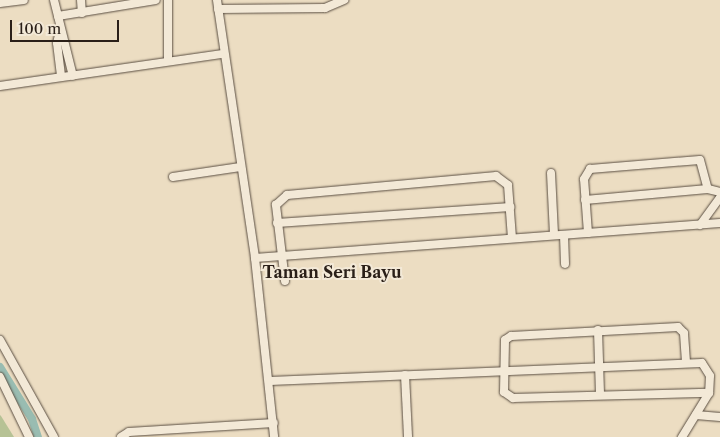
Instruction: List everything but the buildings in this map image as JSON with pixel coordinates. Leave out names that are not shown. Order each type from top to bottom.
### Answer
[{"type":"street","points":[[0,3],[24,0]]},
{"type":"street","points":[[54,0],[60,31],[73,76]]},
{"type":"street","points":[[81,0],[82,13]]},
{"type":"street","points":[[58,16],[156,0]]},
{"type":"street","points":[[168,0],[168,61]]},
{"type":"street","points":[[217,0],[223,54],[255,258],[270,381],[274,437]]},
{"type":"street","points":[[218,9],[326,8],[344,0]]},
{"type":"street","points":[[60,31],[57,43],[61,77]]},
{"type":"street","points":[[0,86],[223,54]]},
{"type":"street","points":[[588,233],[585,175],[600,168],[700,160],[708,189]]},
{"type":"street","points":[[173,177],[240,167]]},
{"type":"street","points":[[551,173],[554,236]]},
{"type":"street","points":[[285,281],[276,205],[287,194],[485,176],[503,179],[510,207],[512,238]]},
{"type":"street","points":[[585,200],[708,189],[720,192]]},
{"type":"street","points":[[700,225],[720,197]]},
{"type":"street","points":[[277,223],[510,207]]},
{"type":"street","points":[[255,258],[281,254],[720,223]]},
{"type":"street","points":[[564,235],[565,264]]},
{"type":"street","points":[[686,362],[684,333],[678,327],[511,336],[505,340],[504,392],[513,398],[709,393]]},
{"type":"street","points":[[598,330],[600,395]]},
{"type":"street","points":[[0,340],[54,437]]},
{"type":"street","points":[[270,381],[686,362],[705,364],[709,393],[682,437]]},
{"type":"street","points":[[405,375],[408,437]]},
{"type":"street","points":[[0,377],[29,437]]},
{"type":"street","points":[[696,415],[720,417]]},
{"type":"street","points":[[121,437],[124,432],[151,434],[274,424]]},
{"type":"green space","points":[[1,416],[14,437],[0,437]]},
{"type":"waterway","points":[[0,367],[32,419],[38,437]]},
{"type":"district","name":"Taman Seri Bayu","points":[[332,272]]}]
